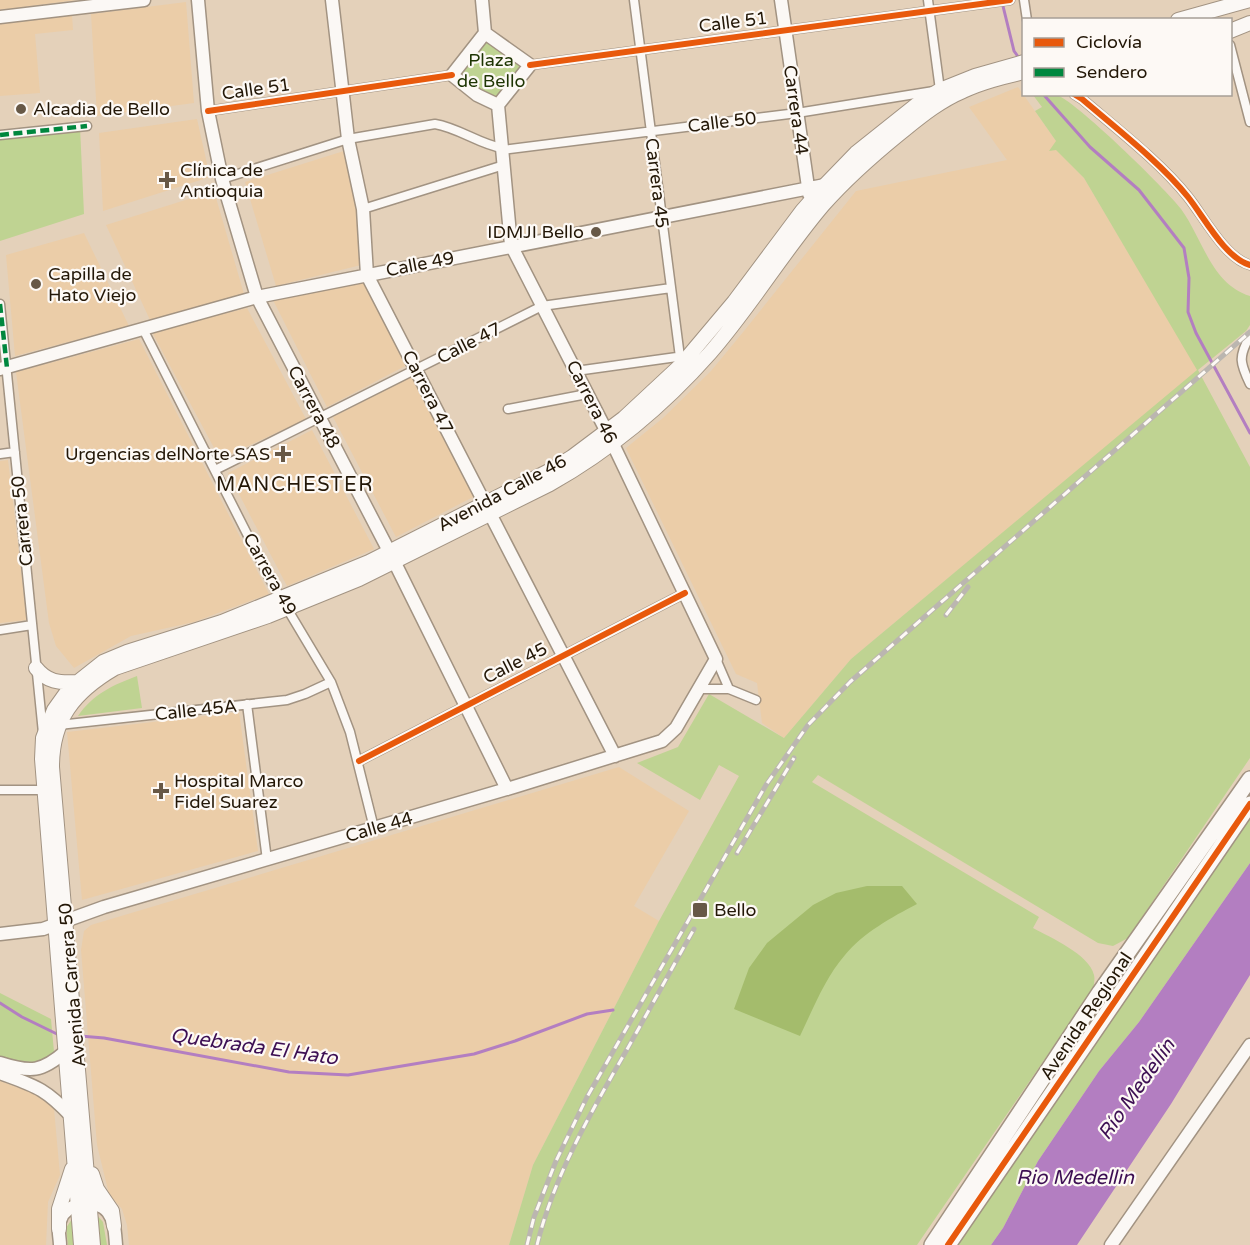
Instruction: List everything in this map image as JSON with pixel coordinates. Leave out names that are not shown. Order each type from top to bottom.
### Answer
[{"type":"highway","name":"Avenida Regional","points":[[932,1245],[1116,968],[1250,779]]},
{"type":"highway","name":"Avenida Regional","points":[[948,1245],[1250,804]]},
{"type":"main road","points":[[0,17],[83,4],[144,0]]},
{"type":"main road","name":"Carrera 48","points":[[198,0],[208,111],[222,179],[257,297],[392,557],[507,789]]},
{"type":"main road","name":"Carrera 47","points":[[332,0],[348,139],[363,209],[367,274],[615,756]]},
{"type":"main road","points":[[482,0],[485,33],[452,75],[477,94],[498,105],[530,65],[485,33]]},
{"type":"main road","name":"Carrera 44","points":[[781,0],[813,219]]},
{"type":"main road","points":[[1185,18],[1250,0]]},
{"type":"main road","points":[[1232,30],[1250,23]]},
{"type":"main road","name":"Avenida Calle 46","points":[[609,436],[624,418],[684,359],[809,195],[825,184],[863,147],[920,102],[940,90],[975,76],[1019,69]]},
{"type":"main road","name":"Avenida Calle 46","points":[[59,725],[76,697],[94,681],[115,668],[194,643],[392,557],[488,508],[650,414],[710,352],[846,180],[890,141],[942,102],[964,90],[1019,69]]},
{"type":"main road","name":"Carrera 46","points":[[498,105],[511,245],[609,436],[716,659]]},
{"type":"main road","points":[[825,184],[846,180]]},
{"type":"main road","name":"Calle 49","points":[[3,368],[257,297],[662,216],[809,195]]},
{"type":"main road","name":"Avenida Calle 46","points":[[43,738],[54,710],[76,682],[116,656],[284,603]]},
{"type":"main road","name":"Calle 44","points":[[0,934],[35,931],[104,907],[507,789],[668,737],[676,728],[716,659]]},
{"type":"main road","points":[[36,668],[51,681],[76,682]]},
{"type":"main road","name":"Avenida Carrera 50","points":[[59,725],[53,745],[52,767],[61,922]]},
{"type":"main road","name":"Avenida Carrera 50","points":[[43,738],[42,759],[70,1021],[71,1116],[80,1149]]},
{"type":"main road","points":[[1111,1245],[1250,1045]]},
{"type":"main road","points":[[0,1063],[20,1069],[39,1068],[47,1066],[70,1048]]},
{"type":"main road","name":"Avenida Carrera 50","points":[[70,1048],[84,1205],[81,1245]]},
{"type":"main road","points":[[0,1073],[42,1089],[71,1116]]},
{"type":"main road","points":[[80,1149],[94,1185],[112,1211],[116,1245]]},
{"type":"main road","points":[[60,1244],[59,1209],[80,1149]]},
{"type":"main road","points":[[59,1229],[64,1213],[84,1205],[103,1207],[111,1217],[114,1226]]},
{"type":"main road","name":"Avenida Carrera 50","points":[[84,1205],[93,1245]]},
{"type":"street","name":"Carrera 45","points":[[634,0],[671,288],[684,359]]},
{"type":"street","points":[[928,0],[940,90]]},
{"type":"street","name":"Calle 51","points":[[530,65],[1010,0]]},
{"type":"street","points":[[1024,0],[1027,18]]},
{"type":"street","points":[[1232,53],[1250,122]]},
{"type":"street","name":"Calle 51","points":[[208,111],[452,75]]},
{"type":"street","name":"Calle 50","points":[[222,179],[348,139],[435,124],[450,127],[502,149],[797,113],[940,90]]},
{"type":"street","points":[[1077,96],[1171,177],[1228,250],[1238,259],[1250,265]]},
{"type":"street","points":[[0,135],[87,126]]},
{"type":"street","points":[[363,209],[504,165]]},
{"type":"street","name":"Calle 47","points":[[215,470],[542,306],[671,288]]},
{"type":"street","name":"Carrera 50","points":[[0,304],[3,368],[15,452],[43,738]]},
{"type":"street","name":"Carrera 49","points":[[143,329],[284,603],[331,682],[345,716],[359,761],[374,828]]},
{"type":"street","points":[[1250,336],[1241,352],[1241,362],[1250,384]]},
{"type":"street","points":[[576,371],[684,359]]},
{"type":"street","points":[[508,409],[588,394]]},
{"type":"street","points":[[0,454],[15,452]]},
{"type":"street","name":"Calle 45","points":[[359,761],[685,593]]},
{"type":"street","points":[[0,630],[32,625]]},
{"type":"street","name":"Carrera 46","points":[[716,659],[729,688]]},
{"type":"street","name":"Calle 45A","points":[[59,725],[297,698],[331,682]]},
{"type":"street","points":[[699,689],[729,688],[756,700]]},
{"type":"street","points":[[247,704],[267,860]]},
{"type":"street","points":[[0,790],[45,790]]},
{"type":"shaded area","points":[[0,0],[77,0],[0,10]]},
{"type":"shaded area","points":[[186,2],[194,103],[97,116],[91,14]]},
{"type":"shaded area","points":[[72,15],[73,30],[35,34],[40,93],[0,96],[0,21]]},
{"type":"shaded area","points":[[1018,87],[1022,96],[1024,96],[1056,141],[1056,149],[1084,178],[1198,370],[851,659],[784,738],[762,723],[757,683],[736,674],[626,448],[663,418],[711,371],[856,191],[1007,160],[969,107]]},
{"type":"shaded area","points":[[197,119],[210,177],[103,211],[99,133]]},
{"type":"shaded area","points":[[347,150],[353,173],[365,264],[276,286],[245,182]]},
{"type":"shaded area","points":[[214,191],[244,294],[150,320],[106,225]]},
{"type":"shaded area","points":[[84,233],[129,326],[15,356],[6,255]]},
{"type":"shaded area","points":[[364,282],[407,365],[327,407],[273,300]]},
{"type":"shaded area","points":[[247,308],[306,419],[220,459],[152,332]]},
{"type":"shaded area","points":[[139,339],[269,594],[194,622],[131,636],[74,668],[56,646],[49,623],[16,372]]},
{"type":"shaded area","points":[[413,376],[475,496],[396,537],[333,417]]},
{"type":"shaded area","points":[[312,430],[374,549],[287,586],[228,473]]},
{"type":"shaded area","points":[[8,460],[27,620],[0,623],[0,461]]},
{"type":"shaded area","name":"Hospital Marco Fidel Suarez","points":[[239,712],[258,851],[82,900],[67,732]]},
{"type":"shaded area","points":[[619,767],[689,811],[634,906],[659,921],[533,1165],[509,1245],[129,1245],[127,1225],[122,1209],[109,1194],[97,1145],[81,950],[84,931],[91,925]]},
{"type":"shaded area","points":[[0,1081],[38,1095],[54,1109],[60,1175],[48,1202],[46,1245],[0,1245]]},
{"type":"green space","name":"Plaza de Bello","points":[[486,38],[526,65],[497,101],[457,74]]},
{"type":"green space","points":[[1034,96],[1058,96],[1066,100],[1120,146],[1181,209],[1209,259],[1226,282],[1250,296],[1250,325],[1246,331],[1198,370],[1250,467],[1250,758],[1128,938],[1113,946],[1098,943],[818,775],[812,782],[1039,917],[1033,928],[1085,960],[1094,975],[1093,989],[917,1245],[509,1245],[533,1165],[659,921],[739,776],[719,765],[700,800],[637,763],[678,747],[709,694],[784,738],[851,659],[1197,370],[1084,178],[1056,150],[1049,151],[1056,141],[1035,111],[1042,107]]},
{"type":"green space","points":[[80,127],[84,214],[0,241],[0,135]]},
{"type":"green space","points":[[137,676],[142,708],[78,716],[104,691]]},
{"type":"green space","points":[[1250,815],[1250,863],[1139,1022],[1099,1071],[1038,1161],[1003,1228],[991,1245],[955,1245]]},
{"type":"green space","points":[[867,886],[902,886],[917,904],[888,920],[852,947],[825,984],[800,1036],[734,1009],[749,968],[767,943],[813,905],[836,893]]},
{"type":"green space","points":[[0,993],[51,1019],[54,1052],[49,1057],[29,1063],[0,1057]]},
{"type":"green space","points":[[96,1214],[103,1222],[107,1245],[98,1245]]},
{"type":"green space","points":[[74,1216],[76,1245],[68,1245],[66,1228]]},
{"type":"water","name":"Rio Medellin","points":[[1250,863],[1250,975],[1171,1104],[1077,1245],[991,1245],[1003,1228],[1038,1161],[1099,1071],[1139,1022]]},
{"type":"waterway","points":[[1002,2],[1014,51],[1019,58]]},
{"type":"waterway","points":[[1045,96],[1090,147],[1139,190],[1184,248],[1189,278],[1188,312],[1196,333],[1250,433]]},
{"type":"waterway","name":"Quebrada El Hato","points":[[0,1003],[22,1017],[59,1035]]},
{"type":"waterway","name":"Quebrada El Hato","points":[[80,1036],[104,1038],[289,1072],[348,1075],[474,1054],[587,1014],[613,1010]]},
{"type":"railway","points":[[527,1245],[534,1217],[556,1161],[587,1097],[766,785],[808,725],[850,682],[1250,332]]},
{"type":"railway","points":[[946,615],[968,587]]},
{"type":"railway","points":[[737,853],[794,758]]},
{"type":"railway","points":[[537,1245],[553,1194],[574,1146],[694,929]]},
{"type":"marked path","points":[[0,135],[87,126]]},
{"type":"marked path","points":[[0,304],[7,368]]},
{"type":"cycle path","points":[[530,65],[1010,0]]},
{"type":"cycle path","points":[[208,111],[452,75]]},
{"type":"cycle path","points":[[1077,96],[1165,171],[1188,197],[1224,246],[1241,261],[1250,265]]},
{"type":"cycle path","points":[[359,761],[685,593]]},
{"type":"cycle path","points":[[948,1245],[1250,804]]},
{"type":"place","name":"Alcadia de Bello","points":[[21,109]]},
{"type":"place","name":"Clínica de Antioquia","points":[[167,180]]},
{"type":"place","name":"IDMJI Bello","points":[[596,232]]},
{"type":"place","name":"Capilla de Hato Viejo","points":[[36,284]]},
{"type":"place","name":"Urgencias delNorte SAS","points":[[283,454]]},
{"type":"place","name":"Hospital Marco Fidel Suarez","points":[[161,791]]},
{"type":"place","name":"Bello","points":[[700,910]]},
{"type":"district","name":"MANCHESTER","points":[[295,484]]},
{"type":"water label","name":"Río Medellín","points":[[1136,1089]]}]
